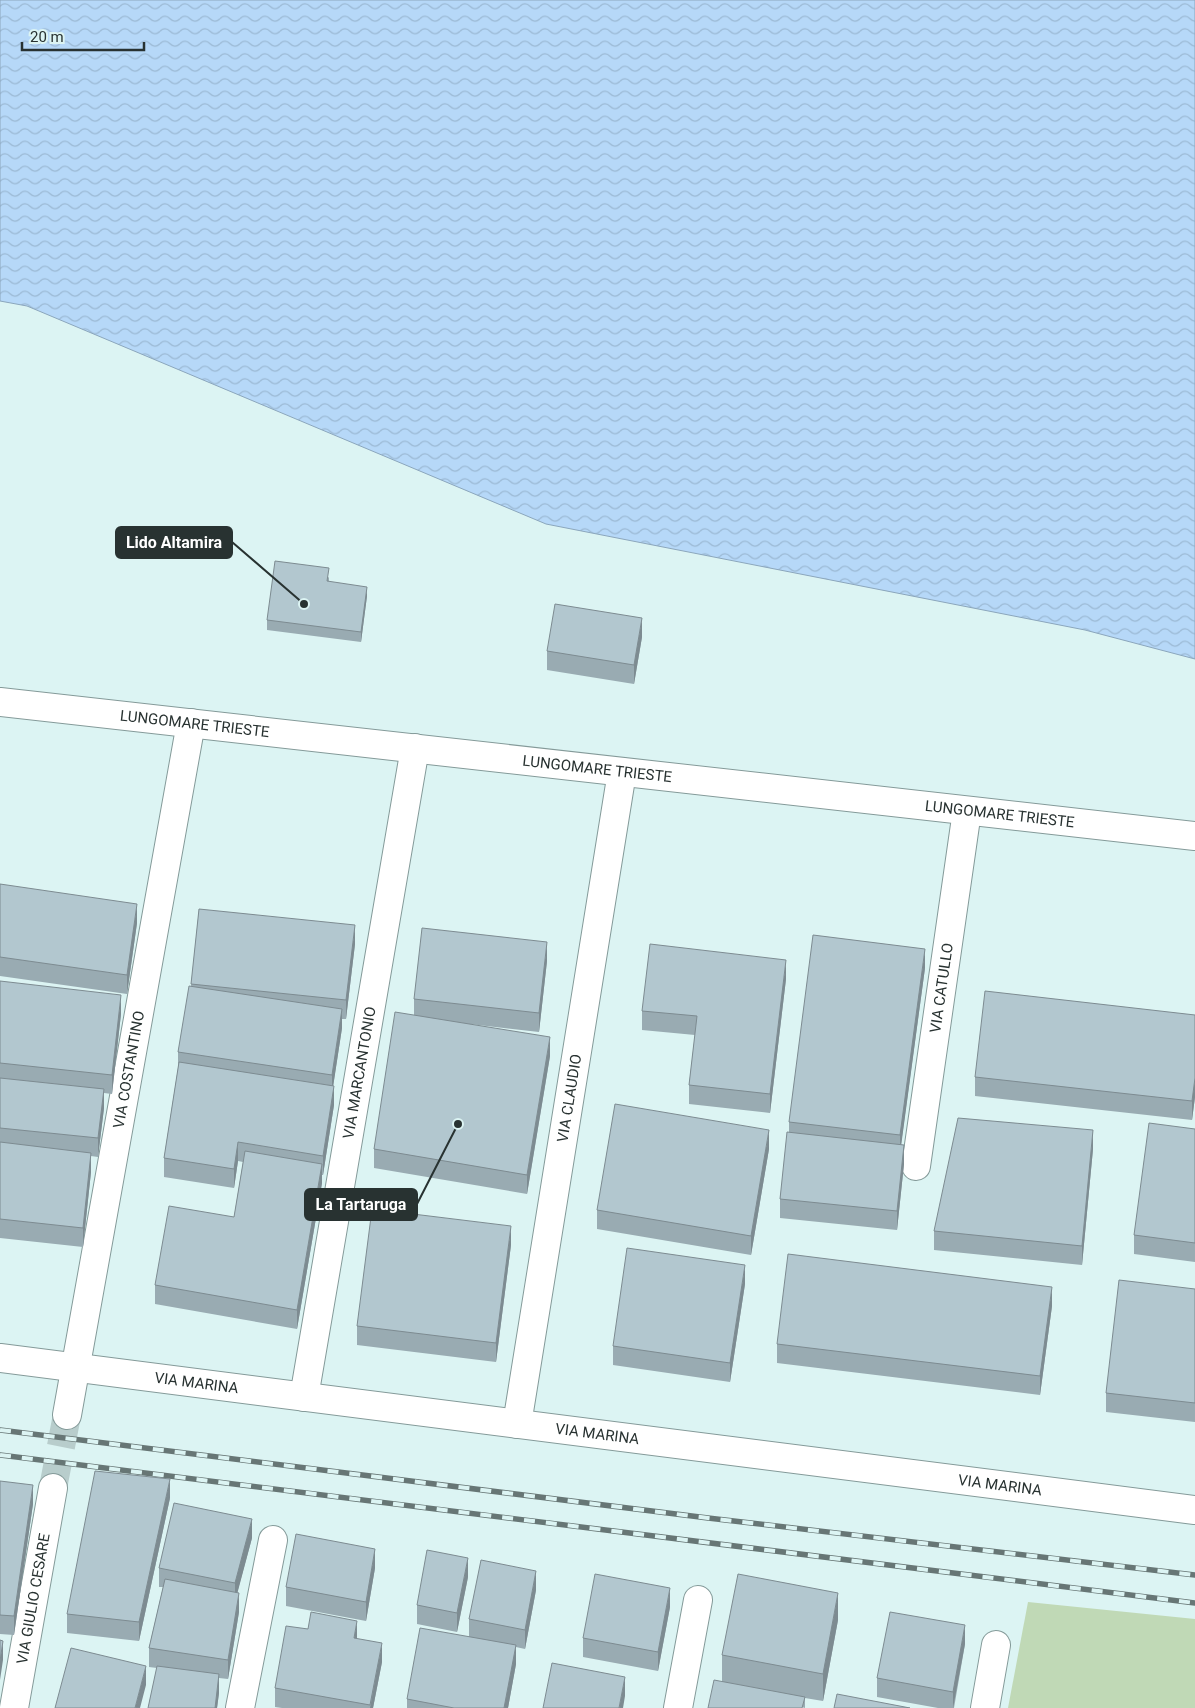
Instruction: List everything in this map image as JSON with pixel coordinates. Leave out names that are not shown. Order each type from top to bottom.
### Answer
[{"type":"street","name":"LUNGOMARE TRIESTE","points":[[0,702],[1195,836]]},
{"type":"street","name":"VIA COSTANTINO","points":[[67,1415],[191,723]]},
{"type":"street","name":"VIA MARCANTONIO","points":[[304,1397],[414,748]]},
{"type":"street","name":"VIA CLAUDIO","points":[[517,1424],[622,772]]},
{"type":"street","name":"VIA CATULLO","points":[[916,1166],[967,811]]},
{"type":"street","name":"VIA MARINA","points":[[0,1358],[1195,1510]]},
{"type":"street","name":"VIA GIULIO CESARE","points":[[14,1708],[54,1488]]},
{"type":"street","points":[[240,1708],[273,1540]]},
{"type":"street","points":[[678,1708],[698,1600]]},
{"type":"street","points":[[985,1708],[996,1646]]},
{"type":"green space","points":[[1028,1602],[1195,1619],[1195,1708],[1008,1708]]},
{"type":"water","points":[[0,0],[1195,0],[1195,659],[1085,630],[546,524],[27,306],[0,301]]},
{"type":"building","points":[[275,561],[329,568],[327,581],[367,587],[361,632],[267,620]]},
{"type":"building","points":[[555,604],[642,618],[634,665],[547,651]]},
{"type":"building","points":[[0,884],[137,904],[127,975],[0,957]]},
{"type":"building","points":[[199,909],[355,925],[346,1000],[191,984]]},
{"type":"building","points":[[422,928],[547,942],[539,1013],[414,999]]},
{"type":"building","points":[[813,935],[925,949],[900,1135],[789,1122]]},
{"type":"building","points":[[650,944],[786,960],[770,1094],[689,1085],[697,1016],[642,1011]]},
{"type":"building","points":[[0,981],[121,995],[112,1075],[0,1063]]},
{"type":"building","points":[[189,986],[342,1009],[332,1075],[178,1052]]},
{"type":"building","points":[[985,991],[1195,1015],[1195,1078],[1192,1101],[975,1077]]},
{"type":"building","points":[[395,1012],[550,1037],[527,1175],[374,1149]]},
{"type":"building","points":[[179,1062],[334,1086],[323,1156],[238,1142],[234,1169],[164,1158]]},
{"type":"building","points":[[0,1078],[104,1089],[98,1138],[0,1128]]},
{"type":"building","points":[[615,1104],[769,1130],[751,1236],[597,1210]]},
{"type":"building","points":[[958,1118],[1093,1130],[1082,1246],[934,1231]]},
{"type":"building","points":[[1149,1123],[1195,1129],[1195,1243],[1134,1235]]},
{"type":"building","points":[[787,1132],[904,1145],[897,1211],[780,1199]]},
{"type":"building","points":[[0,1142],[91,1153],[83,1228],[0,1219]]},
{"type":"building","points":[[245,1151],[322,1164],[297,1310],[155,1285],[169,1206],[234,1217]]},
{"type":"building","points":[[372,1209],[511,1226],[496,1343],[357,1326]]},
{"type":"building","points":[[627,1248],[745,1265],[730,1363],[613,1346]]},
{"type":"building","points":[[788,1254],[1052,1287],[1040,1376],[777,1344]]},
{"type":"building","points":[[1119,1280],[1195,1289],[1195,1403],[1106,1393]]},
{"type":"building","points":[[95,1471],[170,1479],[139,1622],[67,1614]]},
{"type":"building","points":[[0,1481],[33,1485],[14,1616],[0,1615]]},
{"type":"building","points":[[174,1503],[252,1519],[235,1583],[159,1568]]},
{"type":"building","points":[[296,1534],[375,1549],[366,1602],[286,1587]]},
{"type":"building","points":[[427,1550],[468,1558],[457,1613],[417,1605]]},
{"type":"building","points":[[481,1560],[536,1571],[525,1630],[469,1619]]},
{"type":"building","points":[[595,1574],[670,1588],[658,1652],[583,1638]]},
{"type":"building","points":[[738,1574],[838,1593],[823,1674],[722,1655]]},
{"type":"building","points":[[165,1579],[239,1593],[228,1660],[149,1648]]},
{"type":"building","points":[[311,1612],[357,1621],[354,1638],[382,1643],[370,1705],[275,1688],[286,1626],[308,1629]]},
{"type":"building","points":[[890,1612],[965,1625],[953,1692],[877,1678]]},
{"type":"building","points":[[420,1628],[516,1645],[504,1708],[454,1708],[407,1699]]},
{"type":"building","points":[[0,1640],[3,1641],[0,1661]]},
{"type":"building","points":[[71,1648],[146,1666],[135,1708],[55,1708]]},
{"type":"building","points":[[552,1663],[625,1677],[619,1708],[543,1708]]},
{"type":"building","points":[[157,1666],[219,1674],[215,1708],[148,1708]]},
{"type":"building","points":[[714,1680],[805,1697],[802,1708],[708,1708]]},
{"type":"building","points":[[837,1694],[910,1708],[834,1708]]},
{"type":"tunnel","points":[[53,1488],[67,1415]]},
{"type":"railway","points":[[0,1430],[708,1518],[1195,1575]]},
{"type":"railway","points":[[0,1455],[1195,1603]]},
{"type":"place","name":"Lido Altamira","points":[[304,604]]},
{"type":"place","name":"La Tartaruga","points":[[458,1124]]}]
